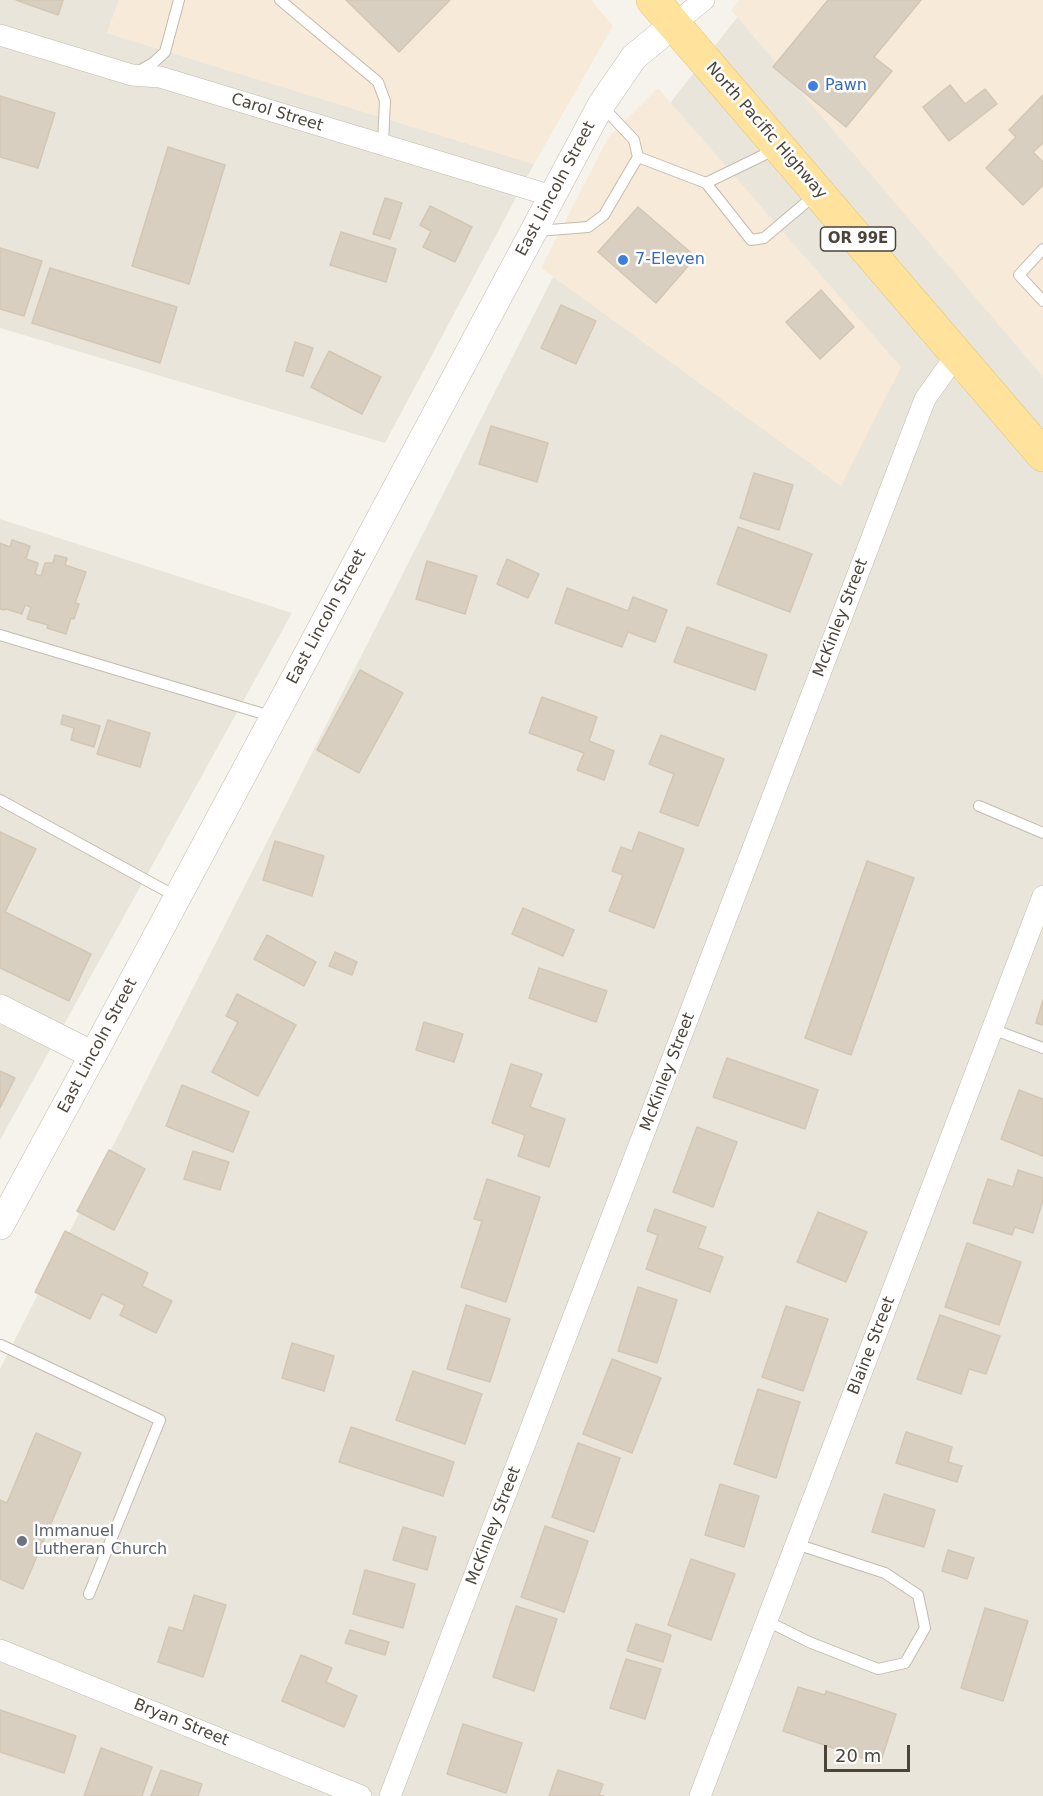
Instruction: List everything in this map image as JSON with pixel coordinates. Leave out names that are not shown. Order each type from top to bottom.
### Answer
[{"type":"main road","name":"North Pacific Highway","points":[[663,12],[957,354],[1037,443]]},
{"type":"street","points":[[663,12],[704,0]]},
{"type":"street","name":"East Lincoln Street","points":[[0,1226],[601,105],[663,12]]},
{"type":"street","name":"Carol Street","points":[[0,35],[132,75],[160,77],[552,196]]},
{"type":"street","name":"McKinley Street","points":[[390,1796],[925,399],[957,354]]},
{"type":"street","name":"Blaine Street","points":[[700,1796],[1043,896]]},
{"type":"street","points":[[0,1008],[93,1055]]},
{"type":"street","name":"Bryan Street","points":[[0,1650],[361,1796]]},
{"type":"lane","points":[[132,75],[153,63],[165,52],[179,0]]},
{"type":"lane","points":[[280,0],[378,82],[385,101],[383,144]]},
{"type":"lane","points":[[533,232],[588,227],[604,215],[638,157],[634,140],[601,105]]},
{"type":"lane","points":[[706,183],[780,147]]},
{"type":"lane","points":[[638,157],[706,183],[752,240],[764,238],[818,192]]},
{"type":"lane","points":[[1043,249],[1018,275],[1043,301]]},
{"type":"lane","points":[[0,635],[274,717]]},
{"type":"lane","points":[[0,800],[178,897]]},
{"type":"lane","points":[[979,806],[1043,833]]},
{"type":"lane","points":[[992,1029],[1043,1048]]},
{"type":"lane","points":[[0,1347],[160,1419],[89,1594]]},
{"type":"lane","points":[[767,1621],[809,1642],[878,1669],[905,1663],[925,1628],[918,1595],[885,1573],[796,1545]]},
{"type":"shaded area","points":[[0,0],[119,0],[107,33],[534,164],[385,443],[0,328]]},
{"type":"shaded area","points":[[119,0],[591,0],[613,26],[534,164],[107,33]]},
{"type":"shaded area","points":[[740,0],[1043,0],[1043,377],[731,10]]},
{"type":"shaded area","points":[[751,0],[1043,0],[1043,1796],[0,1796],[0,1369],[589,206]]},
{"type":"shaded area","points":[[658,88],[901,367],[841,486],[541,268],[608,138]]},
{"type":"shaded area","points":[[0,519],[292,613],[0,1140]]},
{"type":"building","points":[[16,0],[63,0],[58,15]]},
{"type":"building","points":[[346,0],[450,0],[399,52]]},
{"type":"building","points":[[828,0],[921,0],[874,57],[892,71],[846,127],[773,67]]},
{"type":"building","points":[[950,85],[965,104],[985,89],[997,104],[949,141],[923,107]]},
{"type":"building","points":[[1043,95],[1043,143],[1033,152],[1043,162],[1043,185],[1023,205],[986,168],[1016,137],[1009,130]]},
{"type":"building","points":[[0,96],[55,113],[38,168],[0,157]]},
{"type":"building","points":[[168,147],[225,165],[189,284],[132,266]]},
{"type":"building","points":[[385,198],[402,203],[390,239],[373,234]]},
{"type":"building","points":[[430,206],[472,227],[455,262],[423,247],[431,231],[420,225]]},
{"type":"building","points":[[638,207],[696,257],[656,303],[598,252]]},
{"type":"building","points":[[341,232],[396,249],[386,282],[330,265]]},
{"type":"building","points":[[0,248],[42,261],[24,316],[0,309]]},
{"type":"building","points":[[50,268],[177,307],[160,363],[32,323]]},
{"type":"building","points":[[821,290],[854,327],[820,359],[786,322]]},
{"type":"building","points":[[561,305],[596,321],[576,364],[541,348]]},
{"type":"building","points":[[295,342],[313,348],[303,376],[286,371]]},
{"type":"building","points":[[329,351],[381,377],[362,414],[311,387]]},
{"type":"building","points":[[491,426],[548,443],[537,482],[479,464]]},
{"type":"building","points":[[754,473],[793,485],[779,530],[740,518]]},
{"type":"building","points":[[738,527],[812,554],[790,612],[717,584]]},
{"type":"building","points":[[12,540],[30,546],[26,559],[38,563],[35,574],[41,576],[45,563],[53,563],[55,555],[67,558],[65,565],[86,572],[75,603],[79,604],[66,634],[47,628],[48,625],[27,619],[31,607],[25,605],[22,614],[0,609],[0,543],[10,547]]},
{"type":"building","points":[[507,559],[539,574],[528,598],[497,584]]},
{"type":"building","points":[[427,561],[477,576],[465,614],[416,599]]},
{"type":"building","points":[[567,588],[628,611],[633,597],[667,610],[655,642],[628,632],[622,647],[555,623]]},
{"type":"building","points":[[687,627],[767,655],[755,690],[674,662]]},
{"type":"building","points":[[360,670],[403,693],[359,773],[317,750]]},
{"type":"building","points":[[542,697],[597,717],[589,741],[614,751],[604,780],[577,770],[584,753],[529,733]]},
{"type":"building","points":[[63,715],[100,726],[94,747],[71,740],[74,728],[61,724]]},
{"type":"building","points":[[108,720],[150,733],[140,767],[97,754]]},
{"type":"building","points":[[661,735],[724,759],[698,826],[660,812],[674,774],[649,764]]},
{"type":"building","points":[[0,832],[36,849],[5,912],[91,954],[69,1001],[0,968]]},
{"type":"building","points":[[639,832],[684,849],[654,928],[609,911],[623,875],[612,871],[621,847],[632,851]]},
{"type":"building","points":[[275,841],[324,856],[312,896],[263,880]]},
{"type":"building","points":[[867,861],[914,878],[851,1055],[805,1038]]},
{"type":"building","points":[[523,908],[574,930],[563,956],[512,934]]},
{"type":"building","points":[[267,935],[316,962],[304,986],[254,959]]},
{"type":"building","points":[[335,952],[357,962],[352,975],[329,966]]},
{"type":"building","points":[[539,968],[607,991],[596,1022],[529,998]]},
{"type":"building","points":[[237,994],[296,1025],[258,1096],[212,1072],[238,1022],[226,1016]]},
{"type":"building","points":[[1043,1000],[1043,1025],[1036,1023]]},
{"type":"building","points":[[424,1022],[463,1034],[454,1062],[416,1050]]},
{"type":"building","points":[[727,1058],[818,1090],[805,1129],[713,1097]]},
{"type":"building","points":[[511,1064],[542,1074],[530,1107],[565,1119],[549,1167],[518,1156],[525,1135],[492,1123]]},
{"type":"building","points":[[0,1071],[15,1078],[0,1108]]},
{"type":"building","points":[[182,1085],[249,1112],[233,1152],[166,1126]]},
{"type":"building","points":[[1019,1090],[1043,1099],[1043,1156],[1001,1139]]},
{"type":"building","points":[[697,1127],[737,1142],[713,1207],[673,1192]]},
{"type":"building","points":[[109,1150],[145,1169],[114,1230],[77,1211]]},
{"type":"building","points":[[193,1151],[229,1162],[220,1190],[184,1179]]},
{"type":"building","points":[[1018,1170],[1043,1178],[1043,1200],[1033,1233],[1015,1227],[1012,1235],[973,1223],[988,1179],[1013,1187]]},
{"type":"building","points":[[487,1179],[540,1197],[506,1302],[461,1287],[482,1221],[474,1219]]},
{"type":"building","points":[[655,1209],[706,1227],[698,1248],[723,1257],[710,1292],[646,1269],[658,1235],[647,1231]]},
{"type":"building","points":[[818,1212],[867,1232],[846,1282],[797,1262]]},
{"type":"building","points":[[65,1231],[148,1273],[142,1286],[172,1301],[156,1333],[120,1315],[125,1305],[102,1294],[90,1319],[35,1292]]},
{"type":"building","points":[[967,1243],[1021,1262],[999,1325],[945,1307]]},
{"type":"building","points":[[638,1287],[677,1300],[657,1363],[618,1351]]},
{"type":"building","points":[[466,1305],[510,1319],[490,1382],[447,1369]]},
{"type":"building","points":[[786,1306],[828,1319],[803,1391],[762,1377]]},
{"type":"building","points":[[940,1315],[1000,1336],[986,1374],[969,1369],[961,1394],[917,1379]]},
{"type":"building","points":[[292,1343],[334,1356],[324,1391],[282,1378]]},
{"type":"building","points":[[612,1359],[661,1378],[632,1453],[583,1434]]},
{"type":"building","points":[[413,1371],[482,1394],[465,1444],[396,1420]]},
{"type":"building","points":[[758,1389],[800,1402],[776,1478],[734,1464]]},
{"type":"building","points":[[351,1427],[454,1462],[443,1496],[339,1462]]},
{"type":"building","points":[[906,1432],[952,1447],[948,1462],[962,1466],[957,1482],[896,1463]]},
{"type":"building","name":"Immanuel Lutheran Church","points":[[36,1433],[81,1453],[23,1589],[0,1579],[0,1500],[7,1503]]},
{"type":"building","points":[[578,1443],[620,1458],[594,1532],[552,1517]]},
{"type":"building","points":[[720,1484],[759,1496],[744,1547],[705,1535]]},
{"type":"building","points":[[884,1494],[935,1510],[924,1547],[872,1532]]},
{"type":"building","points":[[545,1526],[588,1541],[564,1612],[521,1597]]},
{"type":"building","points":[[403,1527],[436,1537],[427,1570],[393,1560]]},
{"type":"building","points":[[948,1550],[974,1558],[967,1579],[942,1571]]},
{"type":"building","points":[[691,1559],[735,1574],[711,1640],[668,1625]]},
{"type":"building","points":[[365,1570],[415,1584],[403,1628],[353,1614]]},
{"type":"building","points":[[194,1595],[226,1605],[203,1677],[158,1662],[169,1627],[183,1631]]},
{"type":"building","points":[[516,1606],[557,1619],[534,1691],[493,1677]]},
{"type":"building","points":[[985,1608],[1028,1621],[1003,1701],[961,1688]]},
{"type":"building","points":[[636,1624],[671,1635],[663,1662],[627,1651]]},
{"type":"building","points":[[350,1630],[389,1642],[385,1655],[345,1643]]},
{"type":"building","points":[[301,1655],[332,1668],[326,1682],[357,1696],[344,1727],[282,1701]]},
{"type":"building","points":[[626,1659],[661,1669],[645,1719],[610,1708]]},
{"type":"building","points":[[798,1687],[825,1695],[826,1691],[896,1714],[880,1764],[783,1731]]},
{"type":"building","points":[[0,1710],[76,1736],[64,1773],[0,1752]]},
{"type":"building","points":[[463,1724],[522,1743],[506,1793],[447,1774]]},
{"type":"building","points":[[101,1748],[152,1767],[142,1796],[84,1796]]},
{"type":"building","points":[[161,1770],[202,1784],[198,1796],[151,1796]]},
{"type":"building","points":[[558,1770],[603,1784],[599,1795],[604,1796],[549,1796]]},
{"type":"place","name":"Pawn","points":[[813,86]]},
{"type":"place","name":"7-Eleven","points":[[623,260]]},
{"type":"place","name":"Immanuel Lutheran Church","points":[[22,1541]]}]
